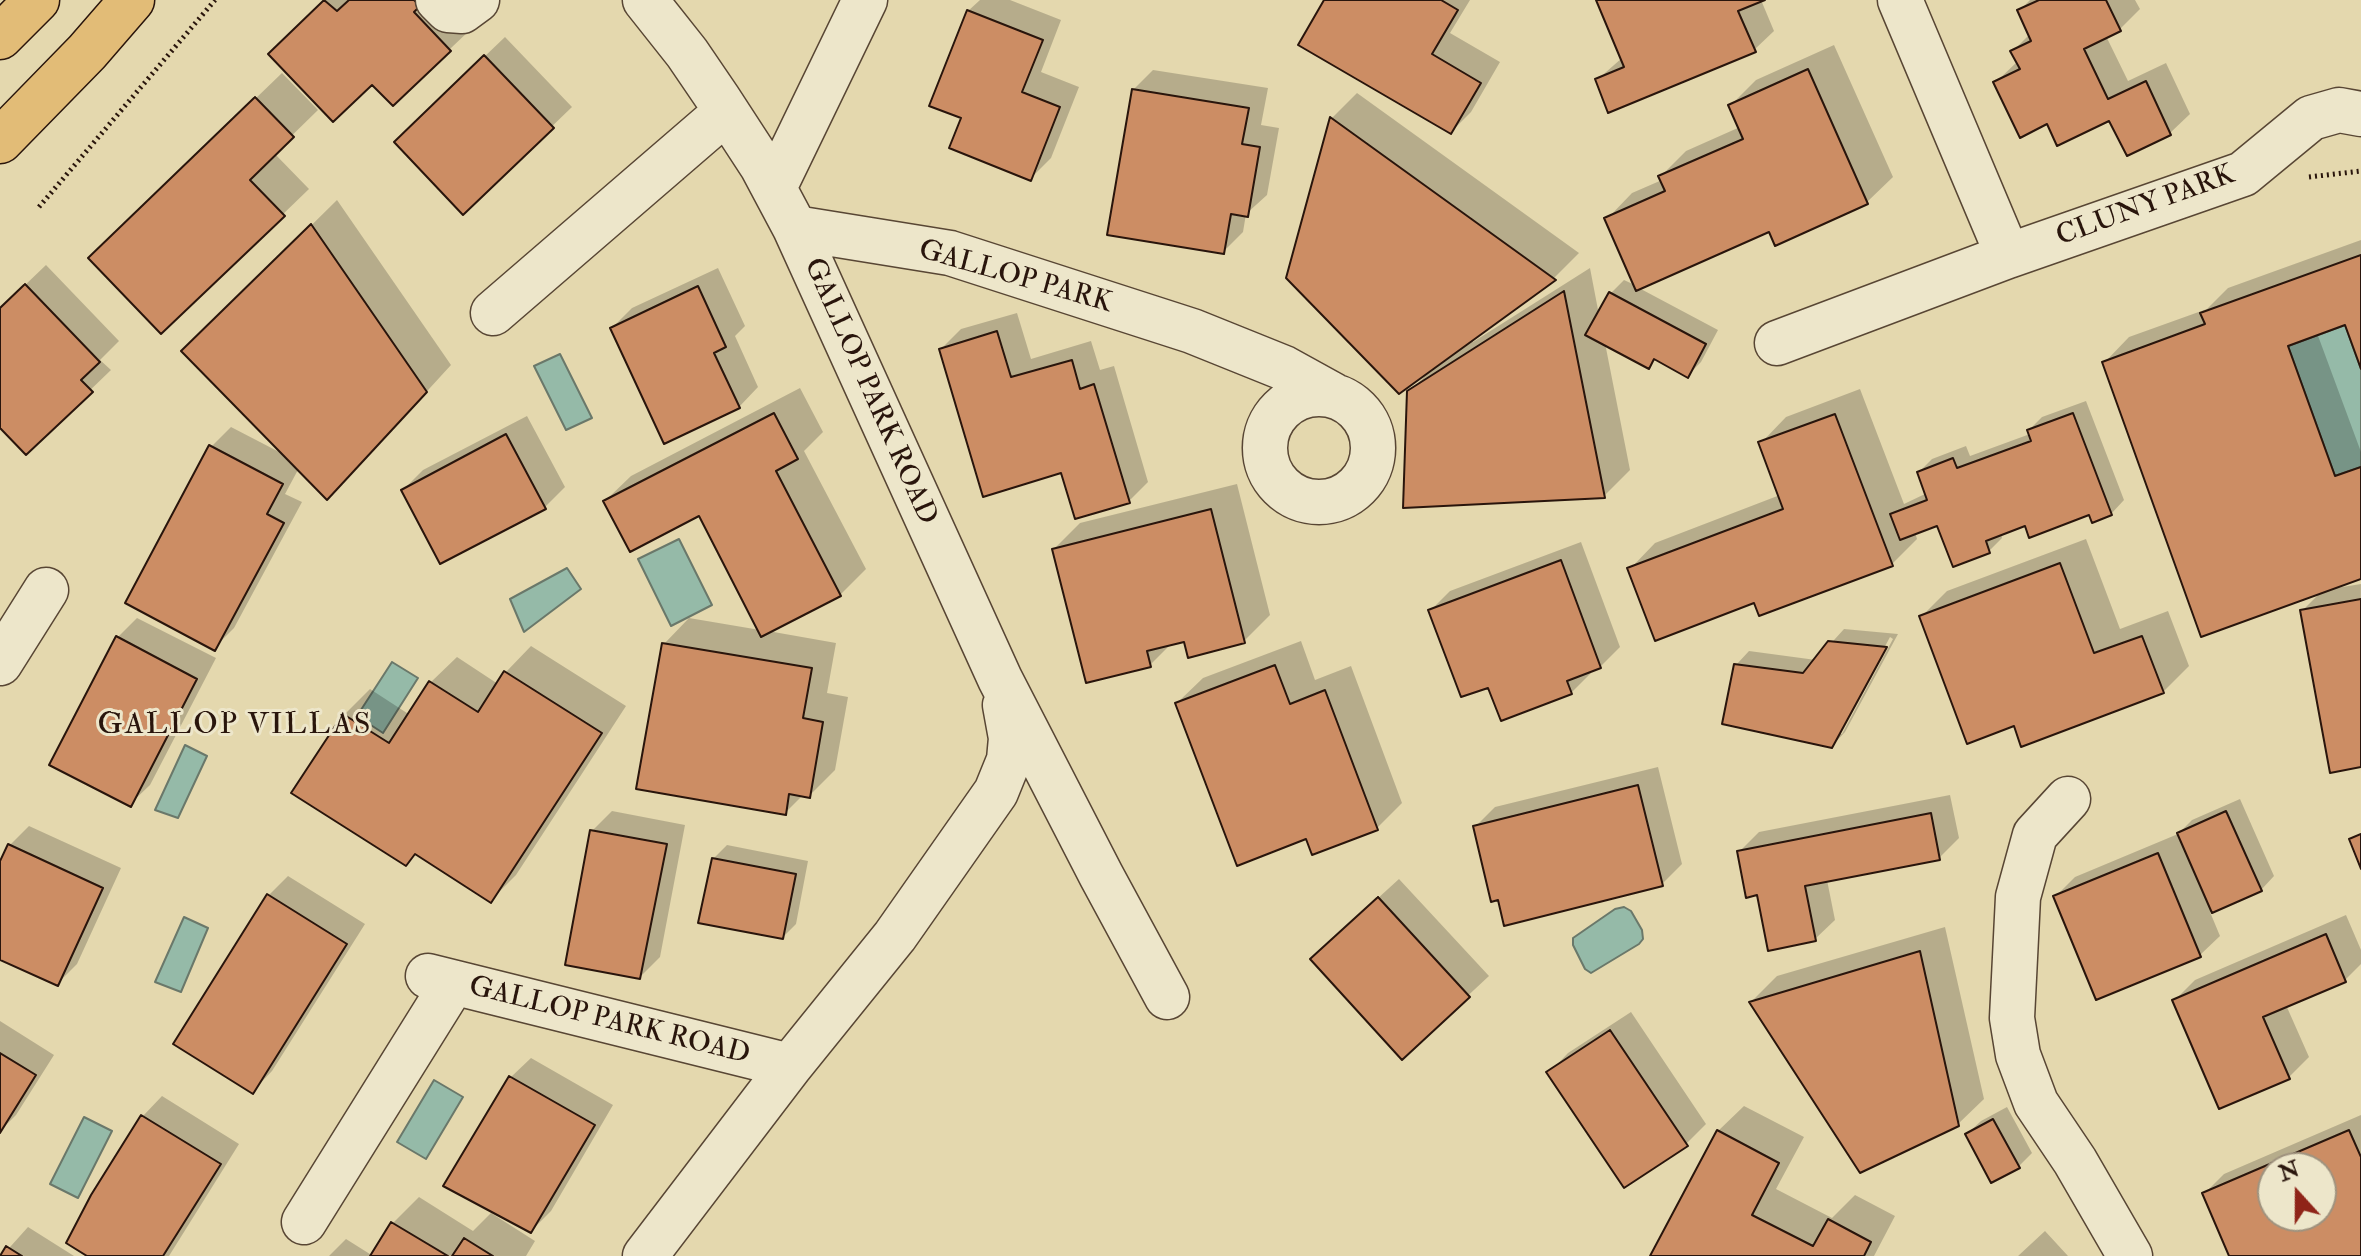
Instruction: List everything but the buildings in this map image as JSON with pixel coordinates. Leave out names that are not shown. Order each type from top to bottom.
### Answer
[{"type":"highway","points":[[0,37],[37,0]]},
{"type":"highway","points":[[0,141],[87,52],[132,0]]},
{"type":"highway","points":[[87,52],[150,0]]},
{"type":"street","points":[[438,0],[448,10],[462,11],[477,0]]},
{"type":"street","name":"GALLOP PARK ROAD","points":[[645,0],[687,53],[726,112],[774,188],[795,228],[1000,679],[1167,997]]},
{"type":"street","points":[[774,188],[865,0]]},
{"type":"street","points":[[1900,0],[2008,256]]},
{"type":"street","name":"CLUNY PARK","points":[[1777,343],[2008,256],[2243,174],[2311,118],[2339,110],[2361,114]]},
{"type":"street","points":[[493,313],[726,112]]},
{"type":"street","name":"GALLOP PARK","points":[[795,228],[950,253],[1192,331],[1230,346],[1284,368],[1350,404],[1364,417],[1372,435],[1373,453],[1367,475],[1353,491],[1331,502],[1310,502],[1286,493],[1269,472],[1263,453],[1263,393],[1258,374],[1230,346]]},
{"type":"street","points":[[1264,435],[1276,414],[1291,401],[1310,394],[1333,395]]},
{"type":"street","points":[[0,663],[46,590]]},
{"type":"street","name":"GALLOP PARK ROAD","points":[[645,1256],[790,1066],[895,936],[996,792],[1009,760],[1011,738],[1000,679]]},
{"type":"street","points":[[2068,799],[2035,835],[2018,897],[2012,1018],[2018,1055],[2036,1103],[2075,1161],[2130,1256]]},
{"type":"street","name":"GALLOP PARK ROAD","points":[[304,1222],[440,980],[790,1066]]},
{"type":"path","points":[[39,207],[215,0]]},
{"type":"shaded area","points":[[2345,325],[2361,369],[2361,467],[2335,476],[2288,346]]},
{"type":"shaded area","points":[[560,354],[592,418],[566,430],[534,366]]},
{"type":"shaded area","points":[[679,539],[712,605],[671,626],[638,559]]},
{"type":"shaded area","points":[[567,568],[581,589],[524,632],[510,599]]},
{"type":"shaded area","points":[[392,662],[418,678],[383,733],[357,716]]},
{"type":"shaded area","points":[[185,745],[207,756],[178,818],[155,810]]},
{"type":"shaded area","points":[[1624,907],[1631,911],[1642,930],[1643,939],[1591,973],[1585,969],[1573,945],[1573,938],[1615,909]]},
{"type":"shaded area","points":[[184,917],[208,928],[181,992],[155,982]]},
{"type":"shaded area","points":[[434,1080],[463,1097],[426,1159],[397,1142]]},
{"type":"shaded area","points":[[84,1117],[112,1131],[78,1198],[50,1184]]},
{"type":"district","name":"GALLOP VILLAS","points":[[235,727]]}]
